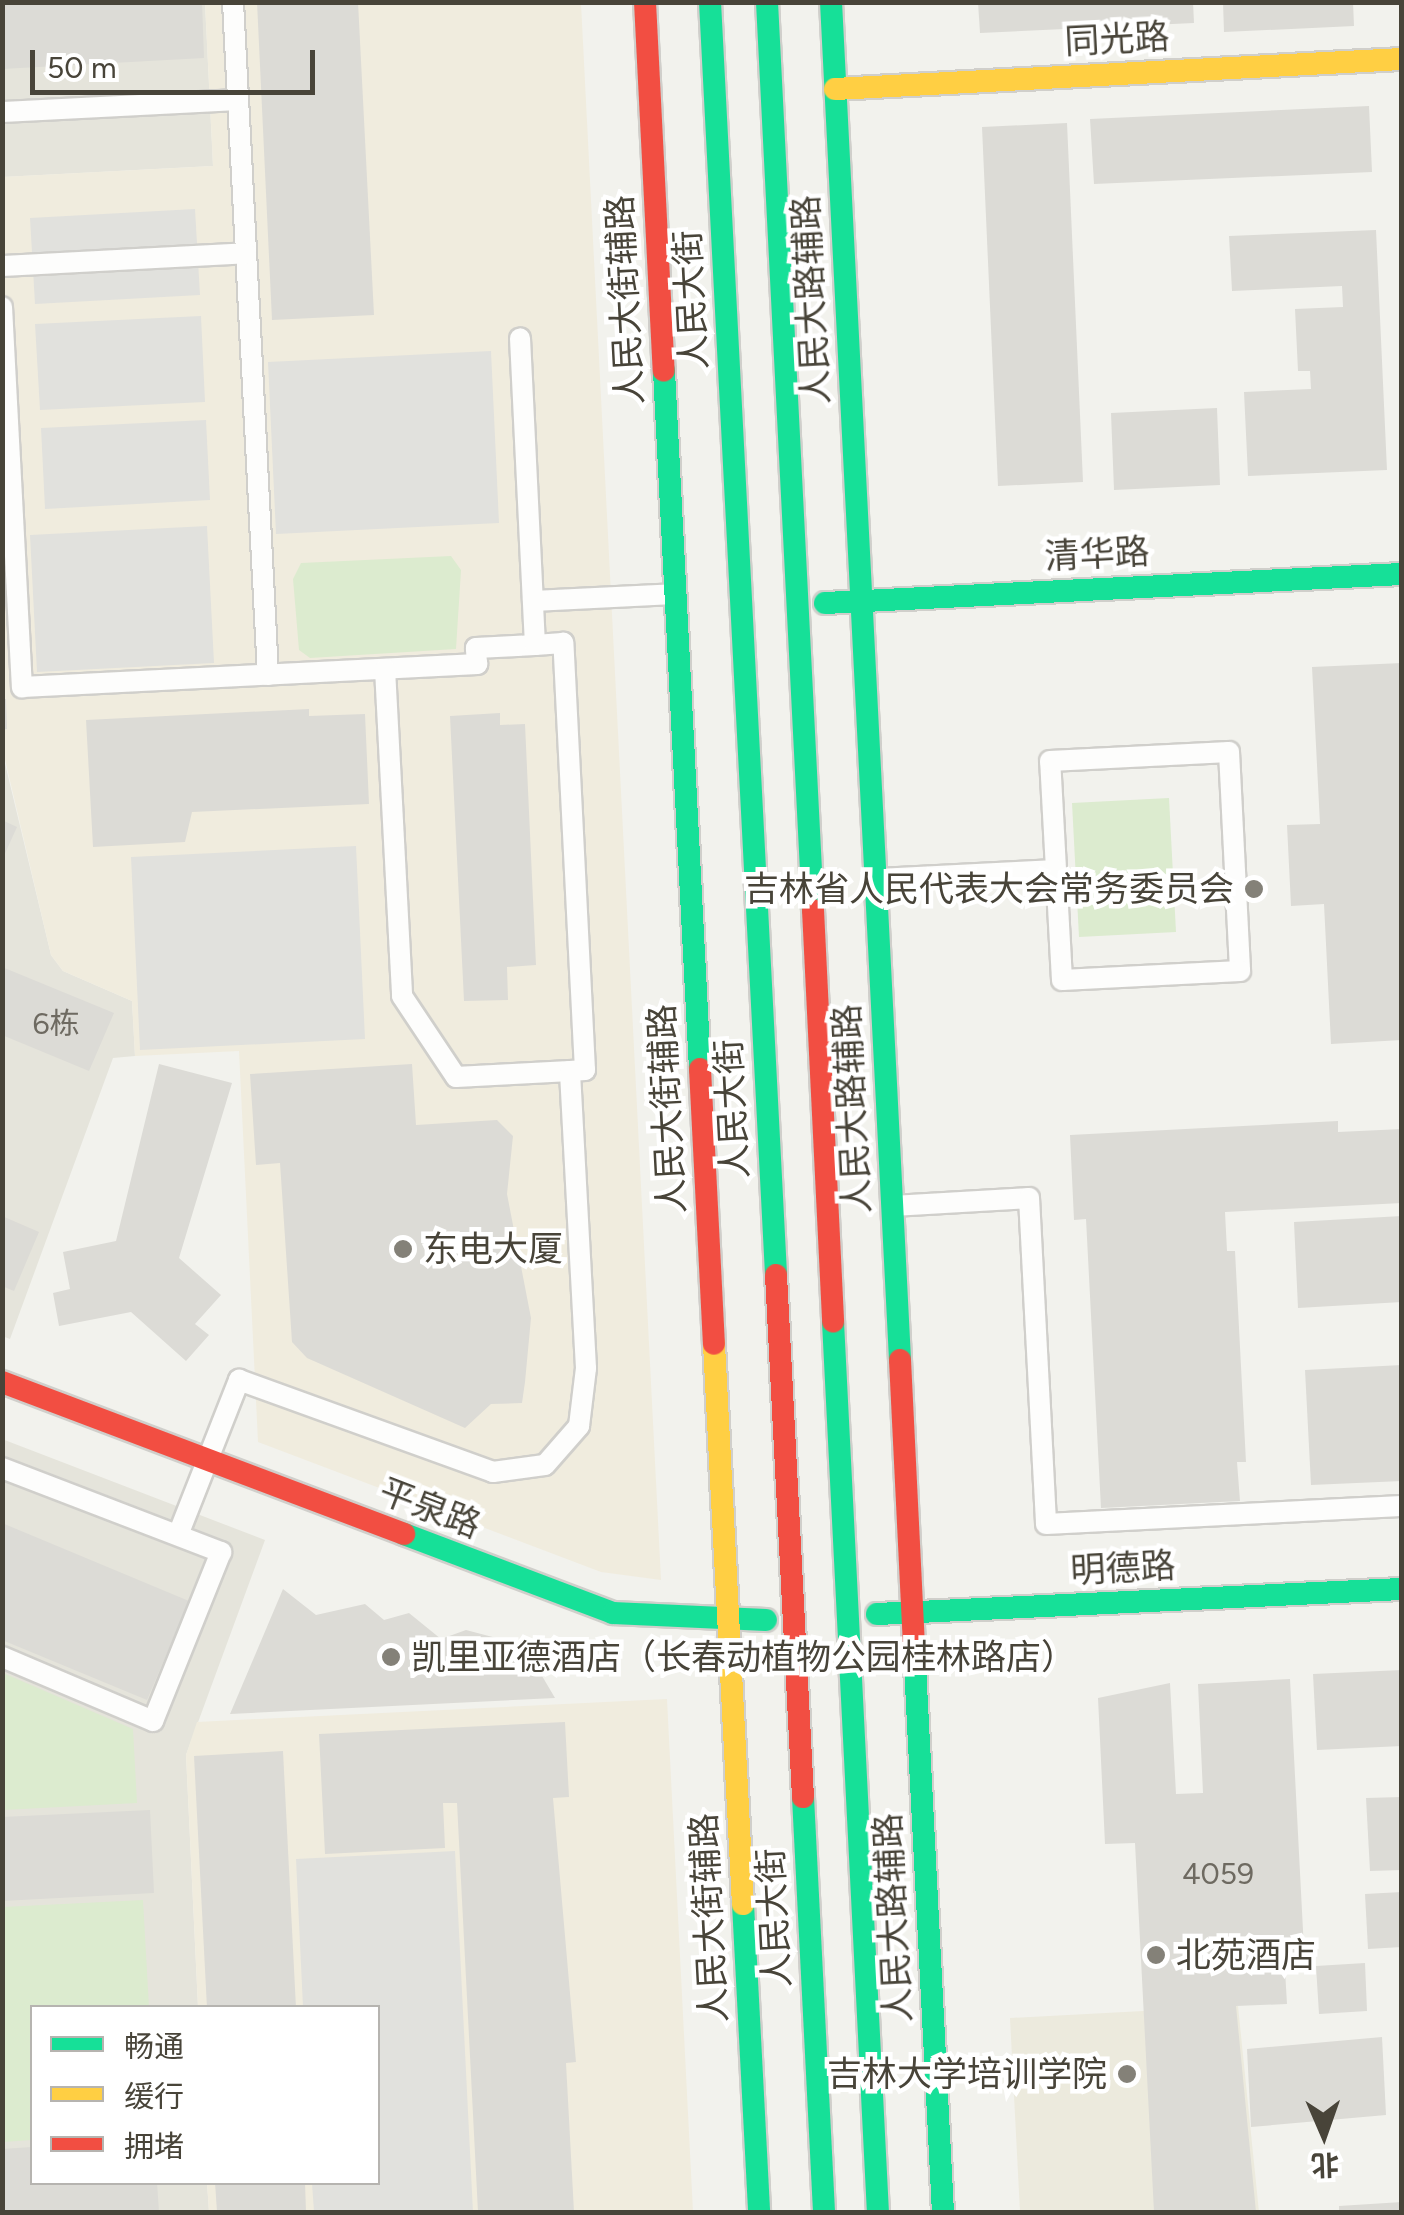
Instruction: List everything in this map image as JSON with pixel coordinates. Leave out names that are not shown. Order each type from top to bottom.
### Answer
[{"type":"main road","name":"人民大街辅路","points":[[645,2],[759,2212]]},
{"type":"main road","name":"人民大街","points":[[710,2],[824,2212]]},
{"type":"main road","points":[[767,2],[878,2212]]},
{"type":"main road","name":"人民大路辅路","points":[[831,2],[943,2212]]},
{"type":"main road","name":"同光路","points":[[836,89],[1402,59]]},
{"type":"main road","name":"清华路","points":[[797,605],[1402,574]]},
{"type":"main road","name":"平泉路","points":[[2,1382],[613,1613],[728,1622],[848,1616]]},
{"type":"main road","name":"明德路","points":[[848,1616],[1402,1589]]},
{"type":"lane","points":[[233,2],[268,674]]},
{"type":"lane","points":[[2,112],[238,100]]},
{"type":"lane","points":[[2,266],[246,253]]},
{"type":"lane","points":[[2,306],[22,687],[385,668],[477,664],[476,648],[563,644],[585,1070],[456,1077],[402,996],[385,668]]},
{"type":"lane","points":[[520,338],[535,645]]},
{"type":"lane","points":[[533,601],[676,594]]},
{"type":"lane","points":[[1229,752],[1240,971],[1062,980],[1056,870],[1050,761],[1229,752]]},
{"type":"lane","points":[[876,880],[1056,870]]},
{"type":"lane","points":[[178,1535],[239,1380],[471,1467],[529,1471],[560,1454],[578,1426],[586,1368],[570,1071]]},
{"type":"lane","points":[[892,1206],[1029,1198],[1046,1524],[1402,1506]]},
{"type":"lane","points":[[2,1468],[221,1552],[153,1721],[2,1658]]},
{"type":"shaded area","points":[[3,3],[205,3],[213,166],[3,177]]},
{"type":"shaded area","points":[[205,3],[581,3],[661,1580],[601,1572],[258,1442],[239,1051],[135,1056],[132,1001],[63,971],[51,955],[3,751],[2,177],[213,166]]},
{"type":"shaded area","points":[[195,209],[200,295],[35,304],[30,218]]},
{"type":"shaded area","points":[[201,316],[205,402],[40,410],[35,324]]},
{"type":"shaded area","points":[[491,351],[499,523],[276,534],[268,362]]},
{"type":"shaded area","points":[[206,420],[210,500],[45,509],[41,428]]},
{"type":"shaded area","points":[[207,526],[214,663],[37,672],[30,535]]},
{"type":"shaded area","points":[[2,751],[51,955],[63,971],[132,1001],[135,1056],[113,1058],[10,1339],[2,1336]]},
{"type":"shaded area","points":[[356,846],[365,1039],[140,1050],[131,857]]},
{"type":"shaded area","points":[[2,1439],[265,1540],[186,1755],[198,2005],[30,2005],[30,2185],[207,2185],[209,2212],[3,2212]]},
{"type":"shaded area","points":[[667,1699],[693,2212],[209,2212],[207,2185],[380,2185],[380,2005],[198,2005],[186,1755],[197,1722]]},
{"type":"shaded area","points":[[455,1851],[473,2212],[314,2212],[312,2185],[380,2185],[380,2005],[303,2005],[296,1859]]},
{"type":"shaded area","name":"吉林大学培训学院","points":[[1238,2006],[1259,2212],[1020,2212],[1010,2018]]},
{"type":"green space","points":[[451,556],[461,570],[456,649],[310,658],[299,650],[293,579],[301,563]]},
{"type":"green space","points":[[1169,798],[1176,932],[1079,937],[1072,803]]},
{"type":"green space","points":[[3,1673],[133,1729],[137,1803],[3,1810]]},
{"type":"green space","points":[[143,1900],[149,2005],[30,2005],[30,2140],[3,2142],[3,1907]]},
{"type":"building","points":[[2,2],[202,2],[204,58],[2,69]]},
{"type":"building","points":[[257,2],[358,2],[374,315],[272,320]]},
{"type":"building","points":[[978,2],[1193,2],[1194,23],[980,33]]},
{"type":"building","points":[[1223,2],[1353,2],[1354,26],[1224,32]]},
{"type":"building","points":[[1369,106],[1372,172],[1094,184],[1090,119]]},
{"type":"building","points":[[1067,123],[1083,482],[998,486],[982,127]]},
{"type":"building","points":[[1376,230],[1387,470],[1248,476],[1244,392],[1311,389],[1310,371],[1298,371],[1295,309],[1343,307],[1342,286],[1232,291],[1229,236]]},
{"type":"building","points":[[1217,408],[1220,485],[1114,490],[1111,413]]},
{"type":"building","points":[[1402,663],[1402,1040],[1331,1044],[1324,904],[1291,906],[1287,825],[1320,824],[1312,667]]},
{"type":"building","points":[[2,699],[6,699],[7,729],[2,730]]},
{"type":"building","points":[[309,709],[309,716],[365,714],[369,804],[192,812],[185,842],[93,847],[86,720]]},
{"type":"building","points":[[500,713],[500,725],[525,724],[536,965],[507,967],[508,1000],[464,1001],[450,716]]},
{"type":"building","points":[[2,820],[17,827],[2,860]]},
{"type":"building","points":[[2,967],[114,1013],[89,1071],[2,1035]]},
{"type":"building","points":[[159,1064],[232,1083],[179,1258],[221,1295],[195,1324],[209,1335],[186,1361],[131,1312],[59,1326],[53,1293],[70,1289],[63,1252],[116,1241]]},
{"type":"building","name":"东电大厦","points":[[412,1064],[416,1125],[497,1120],[513,1136],[507,1194],[531,1318],[522,1403],[491,1404],[465,1428],[307,1358],[292,1342],[280,1163],[256,1165],[250,1074]]},
{"type":"building","points":[[1338,1121],[1338,1132],[1402,1129],[1402,1203],[1225,1212],[1227,1251],[1235,1251],[1246,1462],[1237,1462],[1240,1501],[1101,1508],[1086,1219],[1074,1220],[1070,1135]]},
{"type":"building","points":[[2,1216],[39,1232],[14,1291],[2,1286]]},
{"type":"building","points":[[1402,1216],[1402,1302],[1298,1308],[1294,1222]]},
{"type":"building","points":[[1402,1365],[1402,1481],[1311,1485],[1305,1370]]},
{"type":"building","points":[[2,1523],[189,1601],[147,1700],[2,1640]]},
{"type":"building","name":"凯里亚德酒店（长春动植物公园桂林路店）","points":[[283,1589],[316,1615],[365,1604],[384,1620],[409,1613],[441,1639],[466,1630],[504,1640],[535,1664],[555,1698],[230,1714]]},
{"type":"building","points":[[1402,1670],[1402,1746],[1317,1750],[1313,1674]]},
{"type":"building","points":[[1290,1679],[1305,1969],[1285,1970],[1287,2004],[1236,2006],[1256,2212],[1154,2212],[1135,1843],[1105,1844],[1098,1698],[1170,1683],[1176,1794],[1203,1793],[1198,1684]]},
{"type":"building","points":[[565,1722],[569,1797],[553,1798],[576,2062],[566,2063],[574,2212],[478,2212],[457,1803],[443,1803],[445,1848],[325,1854],[319,1734]]},
{"type":"building","points":[[283,1751],[296,2005],[207,2005],[194,1756]]},
{"type":"building","points":[[1402,1797],[1402,1870],[1370,1871],[1366,1798]]},
{"type":"building","points":[[150,1810],[154,1893],[2,1901],[2,1817]]},
{"type":"building","points":[[1402,1892],[1402,1947],[1368,1949],[1365,1894]]},
{"type":"building","points":[[1365,1963],[1367,2011],[1319,2014],[1316,1966]]},
{"type":"building","points":[[1382,2037],[1386,2115],[1251,2127],[1247,2049]]},
{"type":"building","points":[[30,2147],[30,2185],[157,2185],[159,2212],[2,2212],[2,2149]]},
{"type":"building","points":[[215,2185],[305,2185],[306,2212],[217,2212]]},
{"type":"building","points":[[1402,2202],[1402,2212],[1339,2212],[1339,2206]]},
{"type":"traffic: fast","points":[[710,2],[776,1275]]},
{"type":"traffic: fast","points":[[767,2],[813,910]]},
{"type":"traffic: fast","points":[[831,2],[900,1360]]},
{"type":"traffic: fast","points":[[664,371],[700,1069]]},
{"type":"traffic: fast","points":[[825,603],[1402,574]]},
{"type":"traffic: fast","points":[[833,1322],[878,2212]]},
{"type":"traffic: fast","points":[[404,1534],[613,1613],[766,1620]]},
{"type":"traffic: fast","points":[[877,1614],[1402,1589]]},
{"type":"traffic: fast","points":[[914,1646],[943,2212]]},
{"type":"traffic: fast","points":[[803,1797],[824,2212]]},
{"type":"traffic: fast","points":[[743,1904],[759,2212]]},
{"type":"traffic: slow","points":[[835,89],[1402,59]]},
{"type":"traffic: slow","points":[[714,1344],[743,1904]]},
{"type":"traffic: jam","points":[[645,2],[664,371]]},
{"type":"traffic: jam","points":[[813,910],[833,1322]]},
{"type":"traffic: jam","points":[[700,1069],[714,1344]]},
{"type":"traffic: jam","points":[[776,1275],[803,1797]]},
{"type":"traffic: jam","points":[[900,1360],[914,1646]]},
{"type":"traffic: jam","points":[[2,1382],[404,1534]]},
{"type":"place","name":"吉林省人民代表大会常务委员会","points":[[1254,889]]},
{"type":"place","name":"东电大厦","points":[[403,1249]]},
{"type":"place","name":"凯里亚德酒店（长春动植物公园桂林路店）","points":[[391,1657]]},
{"type":"place","name":"北苑酒店","points":[[1156,1955]]},
{"type":"place","name":"吉林大学培训学院","points":[[1127,2074]]}]
